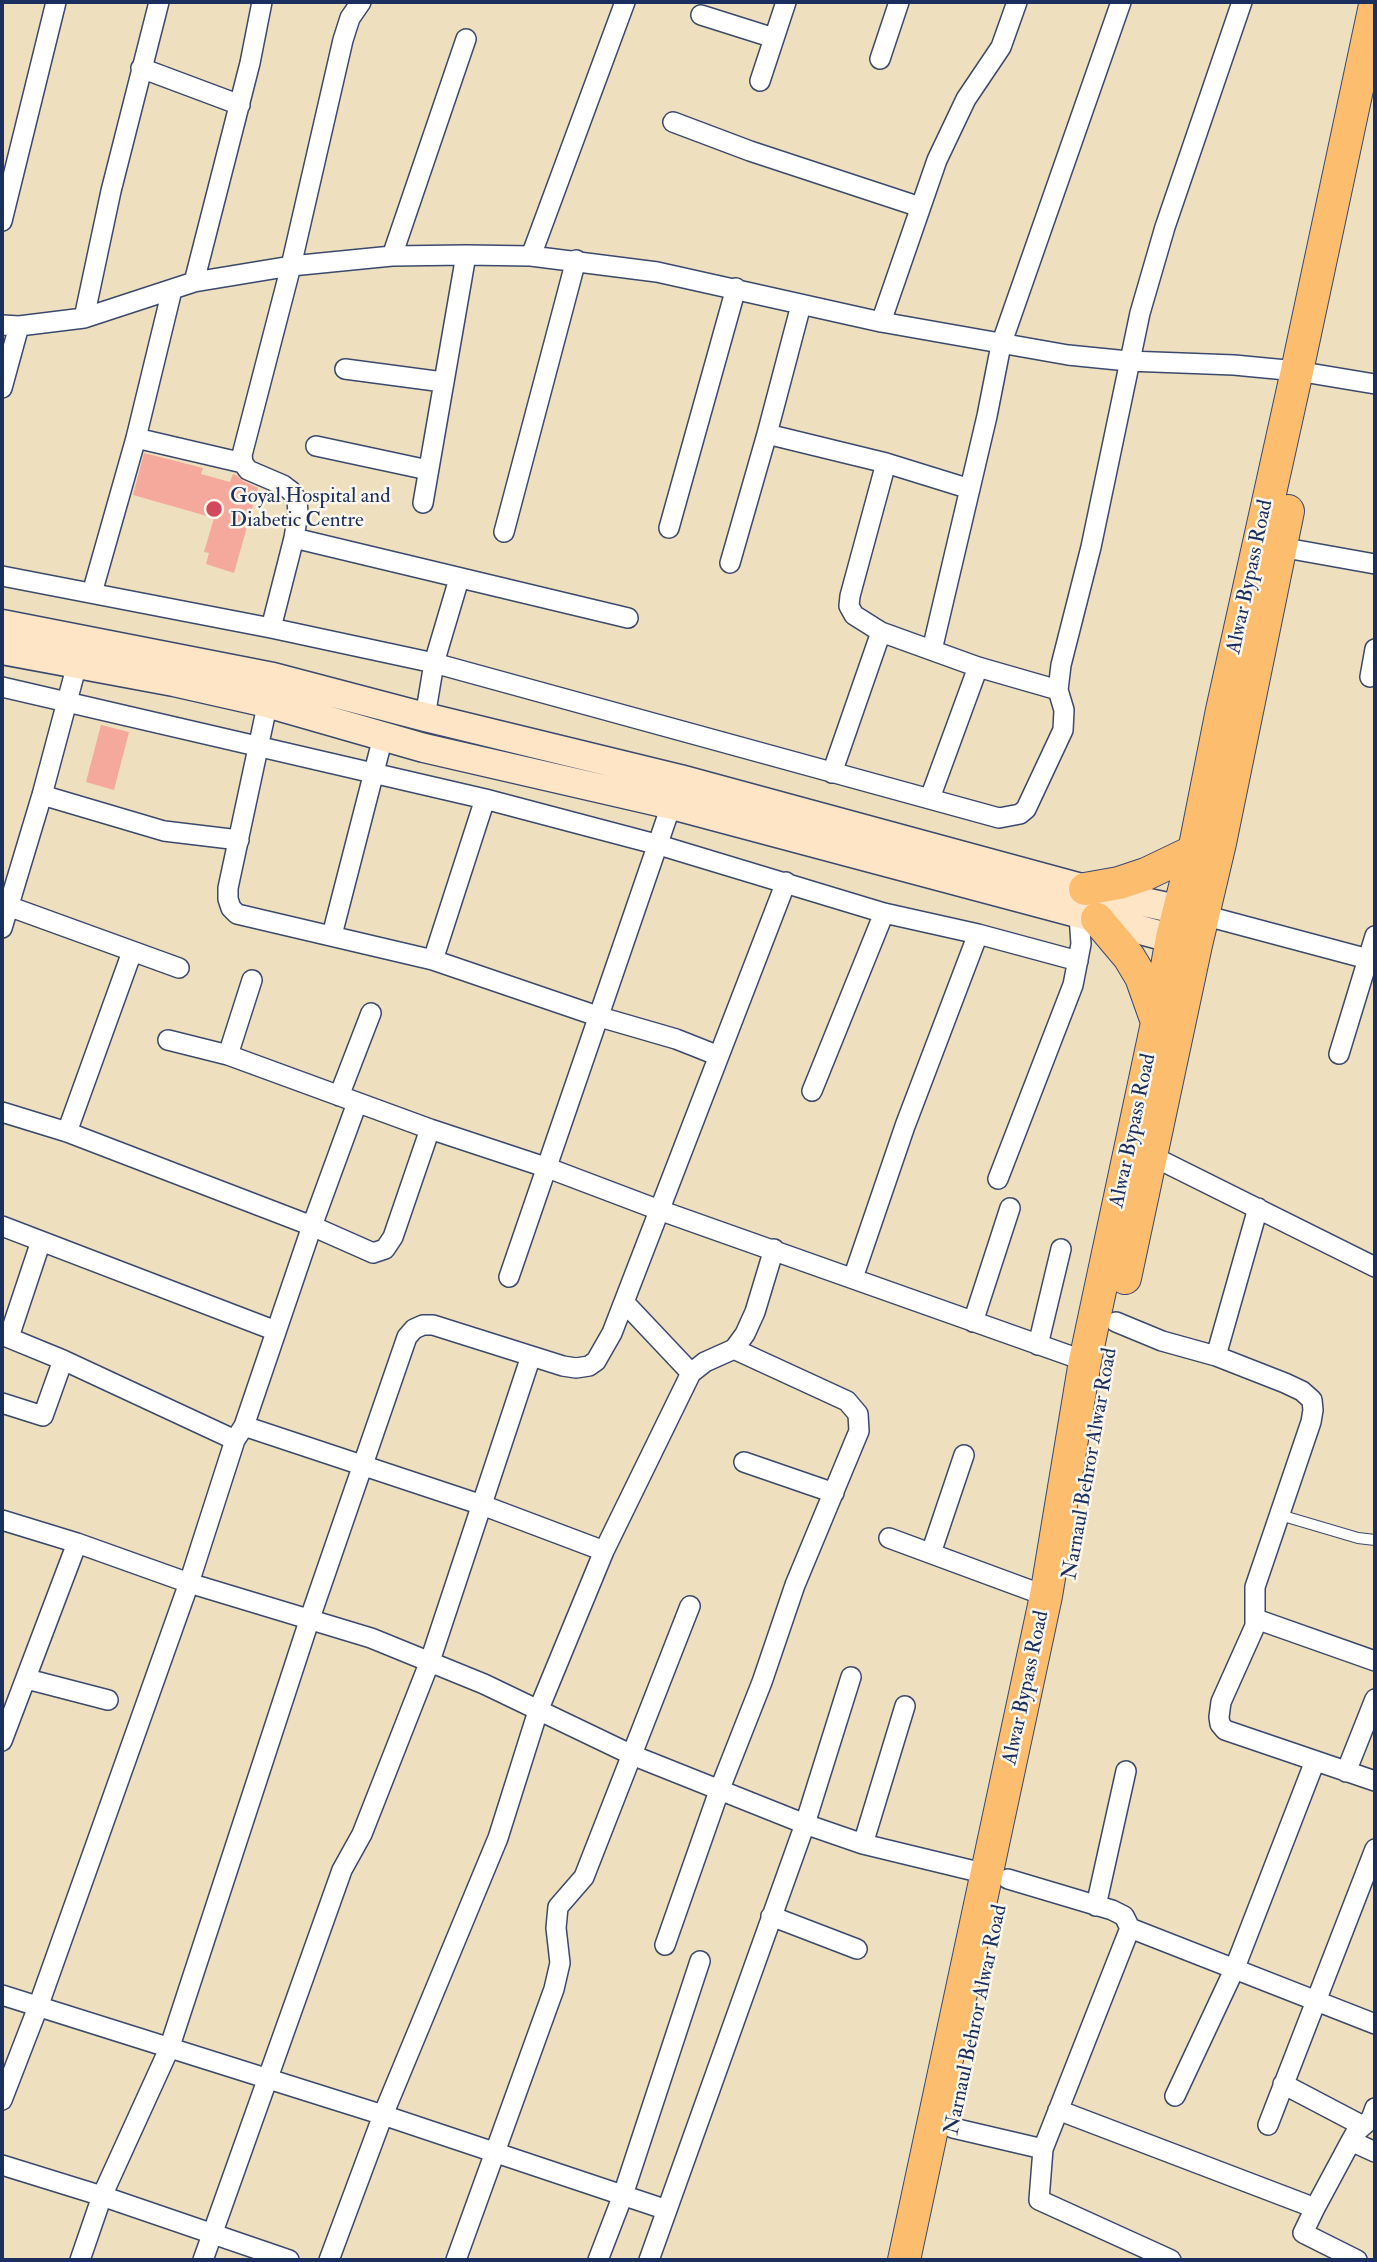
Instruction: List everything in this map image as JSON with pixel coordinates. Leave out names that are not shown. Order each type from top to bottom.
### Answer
[{"type":"main road","name":"Alwar Bypass Road","points":[[904,2260],[930,2132],[997,1877],[1085,1361],[1157,1023],[1188,927],[1220,843],[1280,547],[1308,373],[1375,5]]},
{"type":"main road","name":"Alwar Bypass Road","points":[[1188,927],[1194,851],[1227,683],[1375,104]]},
{"type":"main road","points":[[2,624],[80,651],[270,690],[425,717],[676,792],[1087,908],[1188,927]]},
{"type":"main road","points":[[2,650],[80,651]]},
{"type":"main road","points":[[270,690],[383,737],[676,792]]},
{"type":"main road","points":[[1087,908],[1119,883],[1146,874],[1194,851]]},
{"type":"main road","points":[[1087,908],[1123,948],[1141,976],[1157,1023]]},
{"type":"main road","name":"Narnaul Behror Alwar Road","points":[[926,2260],[953,2128],[997,1877],[1025,1788],[1067,1604],[1104,1381],[1152,1156],[1188,927]]},
{"type":"street","points":[[2,221],[11,145],[56,2]]},
{"type":"street","points":[[84,318],[103,226],[159,2]]},
{"type":"street","points":[[194,282],[240,105],[262,2]]},
{"type":"street","points":[[271,628],[294,538],[297,500],[284,485],[248,470],[243,463],[244,444],[291,266],[343,40],[358,2]]},
{"type":"street","points":[[531,256],[625,2]]},
{"type":"street","points":[[760,81],[786,2]]},
{"type":"street","points":[[880,59],[899,2]]},
{"type":"street","points":[[881,322],[920,207],[953,122],[1001,47],[1017,2]]},
{"type":"street","points":[[932,650],[1001,345],[1121,2]]},
{"type":"street","points":[[2,576],[271,628],[434,663],[999,818],[1020,814],[1026,809],[1063,730],[1064,710],[1058,690],[1061,665],[1091,547],[1128,361],[1165,227],[1242,2]]},
{"type":"street","points":[[701,15],[774,38]]},
{"type":"street","points":[[392,256],[466,39]]},
{"type":"street","points":[[141,68],[240,105]]},
{"type":"street","points":[[673,122],[750,151],[920,207]]},
{"type":"street","points":[[423,503],[466,254]]},
{"type":"street","points":[[2,388],[10,326],[84,318],[194,282],[291,266],[392,256],[466,254],[576,260],[657,272],[881,322],[1068,355],[1128,361],[1234,365],[1375,384]]},
{"type":"street","points":[[504,532],[576,260]]},
{"type":"street","points":[[669,528],[736,288]]},
{"type":"street","points":[[92,593],[136,438],[172,290]]},
{"type":"street","points":[[730,563],[800,305]]},
{"type":"street","points":[[345,369],[443,382]]},
{"type":"street","points":[[767,434],[886,463],[970,489]]},
{"type":"street","points":[[136,438],[243,463]]},
{"type":"street","points":[[316,446],[428,470]]},
{"type":"street","points":[[886,463],[849,606],[862,622],[881,632],[978,667],[1058,690]]},
{"type":"street","points":[[294,538],[628,618]]},
{"type":"street","points":[[1280,547],[1375,564]]},
{"type":"street","points":[[425,717],[434,663],[459,579]]},
{"type":"street","points":[[832,773],[881,632]]},
{"type":"street","points":[[1370,677],[1375,649]]},
{"type":"street","points":[[2,928],[42,795],[80,651]]},
{"type":"street","points":[[930,798],[978,667]]},
{"type":"street","points":[[2,687],[485,799],[659,845],[884,913],[978,934],[1078,961]]},
{"type":"street","points":[[270,690],[228,888],[231,908],[237,914],[433,960],[600,1017],[676,1039],[719,1056]]},
{"type":"street","points":[[332,935],[383,737]]},
{"type":"street","points":[[509,1277],[676,792]]},
{"type":"street","points":[[42,795],[164,831],[239,840]]},
{"type":"street","points":[[433,960],[485,799]]},
{"type":"street","points":[[80,2260],[103,2196],[169,2049],[310,1618],[407,1338],[414,1329],[433,1325],[563,1366],[576,1368],[589,1366],[596,1361],[624,1302],[786,882]]},
{"type":"street","points":[[8,906],[179,968]]},
{"type":"street","points":[[998,1179],[1069,996],[1087,908]]},
{"type":"street","points":[[812,1091],[884,913]]},
{"type":"street","points":[[1188,927],[1368,958]]},
{"type":"street","points":[[853,1278],[905,1126],[978,934]]},
{"type":"street","points":[[1339,1054],[1375,936]]},
{"type":"street","points":[[66,1132],[132,952]]},
{"type":"street","points":[[228,1055],[252,980]]},
{"type":"street","points":[[2,2100],[190,1583],[312,1226],[371,1013]]},
{"type":"street","points":[[169,1040],[228,1055],[1085,1361]]},
{"type":"street","points":[[2,1112],[66,1132],[312,1226],[366,1251],[380,1252],[385,1249],[401,1217],[430,1129]]},
{"type":"street","points":[[1152,1156],[1375,1267]]},
{"type":"street","points":[[973,1322],[1010,1208]]},
{"type":"street","points":[[1216,1356],[1258,1208]]},
{"type":"street","points":[[2,1226],[276,1331]]},
{"type":"street","points":[[41,1241],[5,1336],[240,1433],[363,1466],[482,1505],[604,1551]]},
{"type":"street","points":[[329,2260],[383,2115],[498,1838],[538,1711],[604,1551],[691,1373],[705,1362],[734,1349],[746,1334],[774,1249]]},
{"type":"street","points":[[1038,1345],[1060,1249]]},
{"type":"street","points":[[624,1302],[691,1373]]},
{"type":"street","points":[[1116,1322],[1162,1341],[1216,1356],[1285,1383],[1302,1391],[1312,1400],[1311,1422],[1255,1587],[1256,1619],[1252,1636],[1221,1702],[1220,1724],[1225,1730],[1375,1781]]},
{"type":"street","points":[[665,1945],[804,1562],[859,1431],[858,1414],[847,1401],[811,1382],[734,1349]]},
{"type":"street","points":[[203,2260],[342,1870],[362,1834],[430,1661],[531,1356]]},
{"type":"street","points":[[2,1403],[43,1416],[63,1360]]},
{"type":"street","points":[[931,1553],[964,1455]]},
{"type":"street","points":[[744,1462],[834,1493]]},
{"type":"street","points":[[2,1520],[190,1583],[310,1618],[430,1661],[632,1755],[805,1824],[863,1844],[997,1877],[1112,1910],[1124,1916],[1130,1928],[1375,2024]]},
{"type":"street","points":[[888,1538],[1046,1596]]},
{"type":"street","points":[[2,1741],[77,1543]]},
{"type":"street","points":[[456,2260],[554,1989],[560,1963],[556,1928],[558,1907],[584,1877],[690,1606]]},
{"type":"street","points":[[1256,1619],[1375,1661]]},
{"type":"street","points":[[649,2260],[805,1824],[852,1677]]},
{"type":"street","points":[[27,1679],[108,1700]]},
{"type":"street","points":[[1346,1772],[1375,1699]]},
{"type":"street","points":[[863,1844],[905,1706]]},
{"type":"street","points":[[1175,2096],[1234,1970],[1315,1761]]},
{"type":"street","points":[[1096,1906],[1126,1771]]},
{"type":"street","points":[[1268,2125],[1375,1849]]},
{"type":"street","points":[[771,1916],[858,1949]]},
{"type":"street","points":[[1130,1928],[1043,2149],[1039,2200],[1171,2260]]},
{"type":"street","points":[[598,2260],[623,2195],[700,1961]]},
{"type":"street","points":[[2,1995],[383,2115],[667,2210]]},
{"type":"street","points":[[1283,2084],[1357,2133],[1375,2152]]},
{"type":"street","points":[[1357,2260],[1303,2233],[1357,2133],[1371,2119],[1375,2108]]},
{"type":"street","points":[[1058,2110],[1315,2208]]},
{"type":"street","points":[[953,2128],[1043,2149]]},
{"type":"street","points":[[2,2165],[103,2196],[289,2260]]},
{"type":"lane","points":[[1280,1515],[1358,1538],[1375,1540]]},
{"type":"building","points":[[144,453],[203,468],[201,474],[230,482],[233,474],[258,488],[234,573],[206,564],[209,553],[204,552],[214,518],[133,495]]},
{"type":"building","points":[[101,725],[129,732],[114,790],[86,782]]},
{"type":"place","name":"Goyal Hospital and Diabetic Centre","points":[[214,509]]}]
